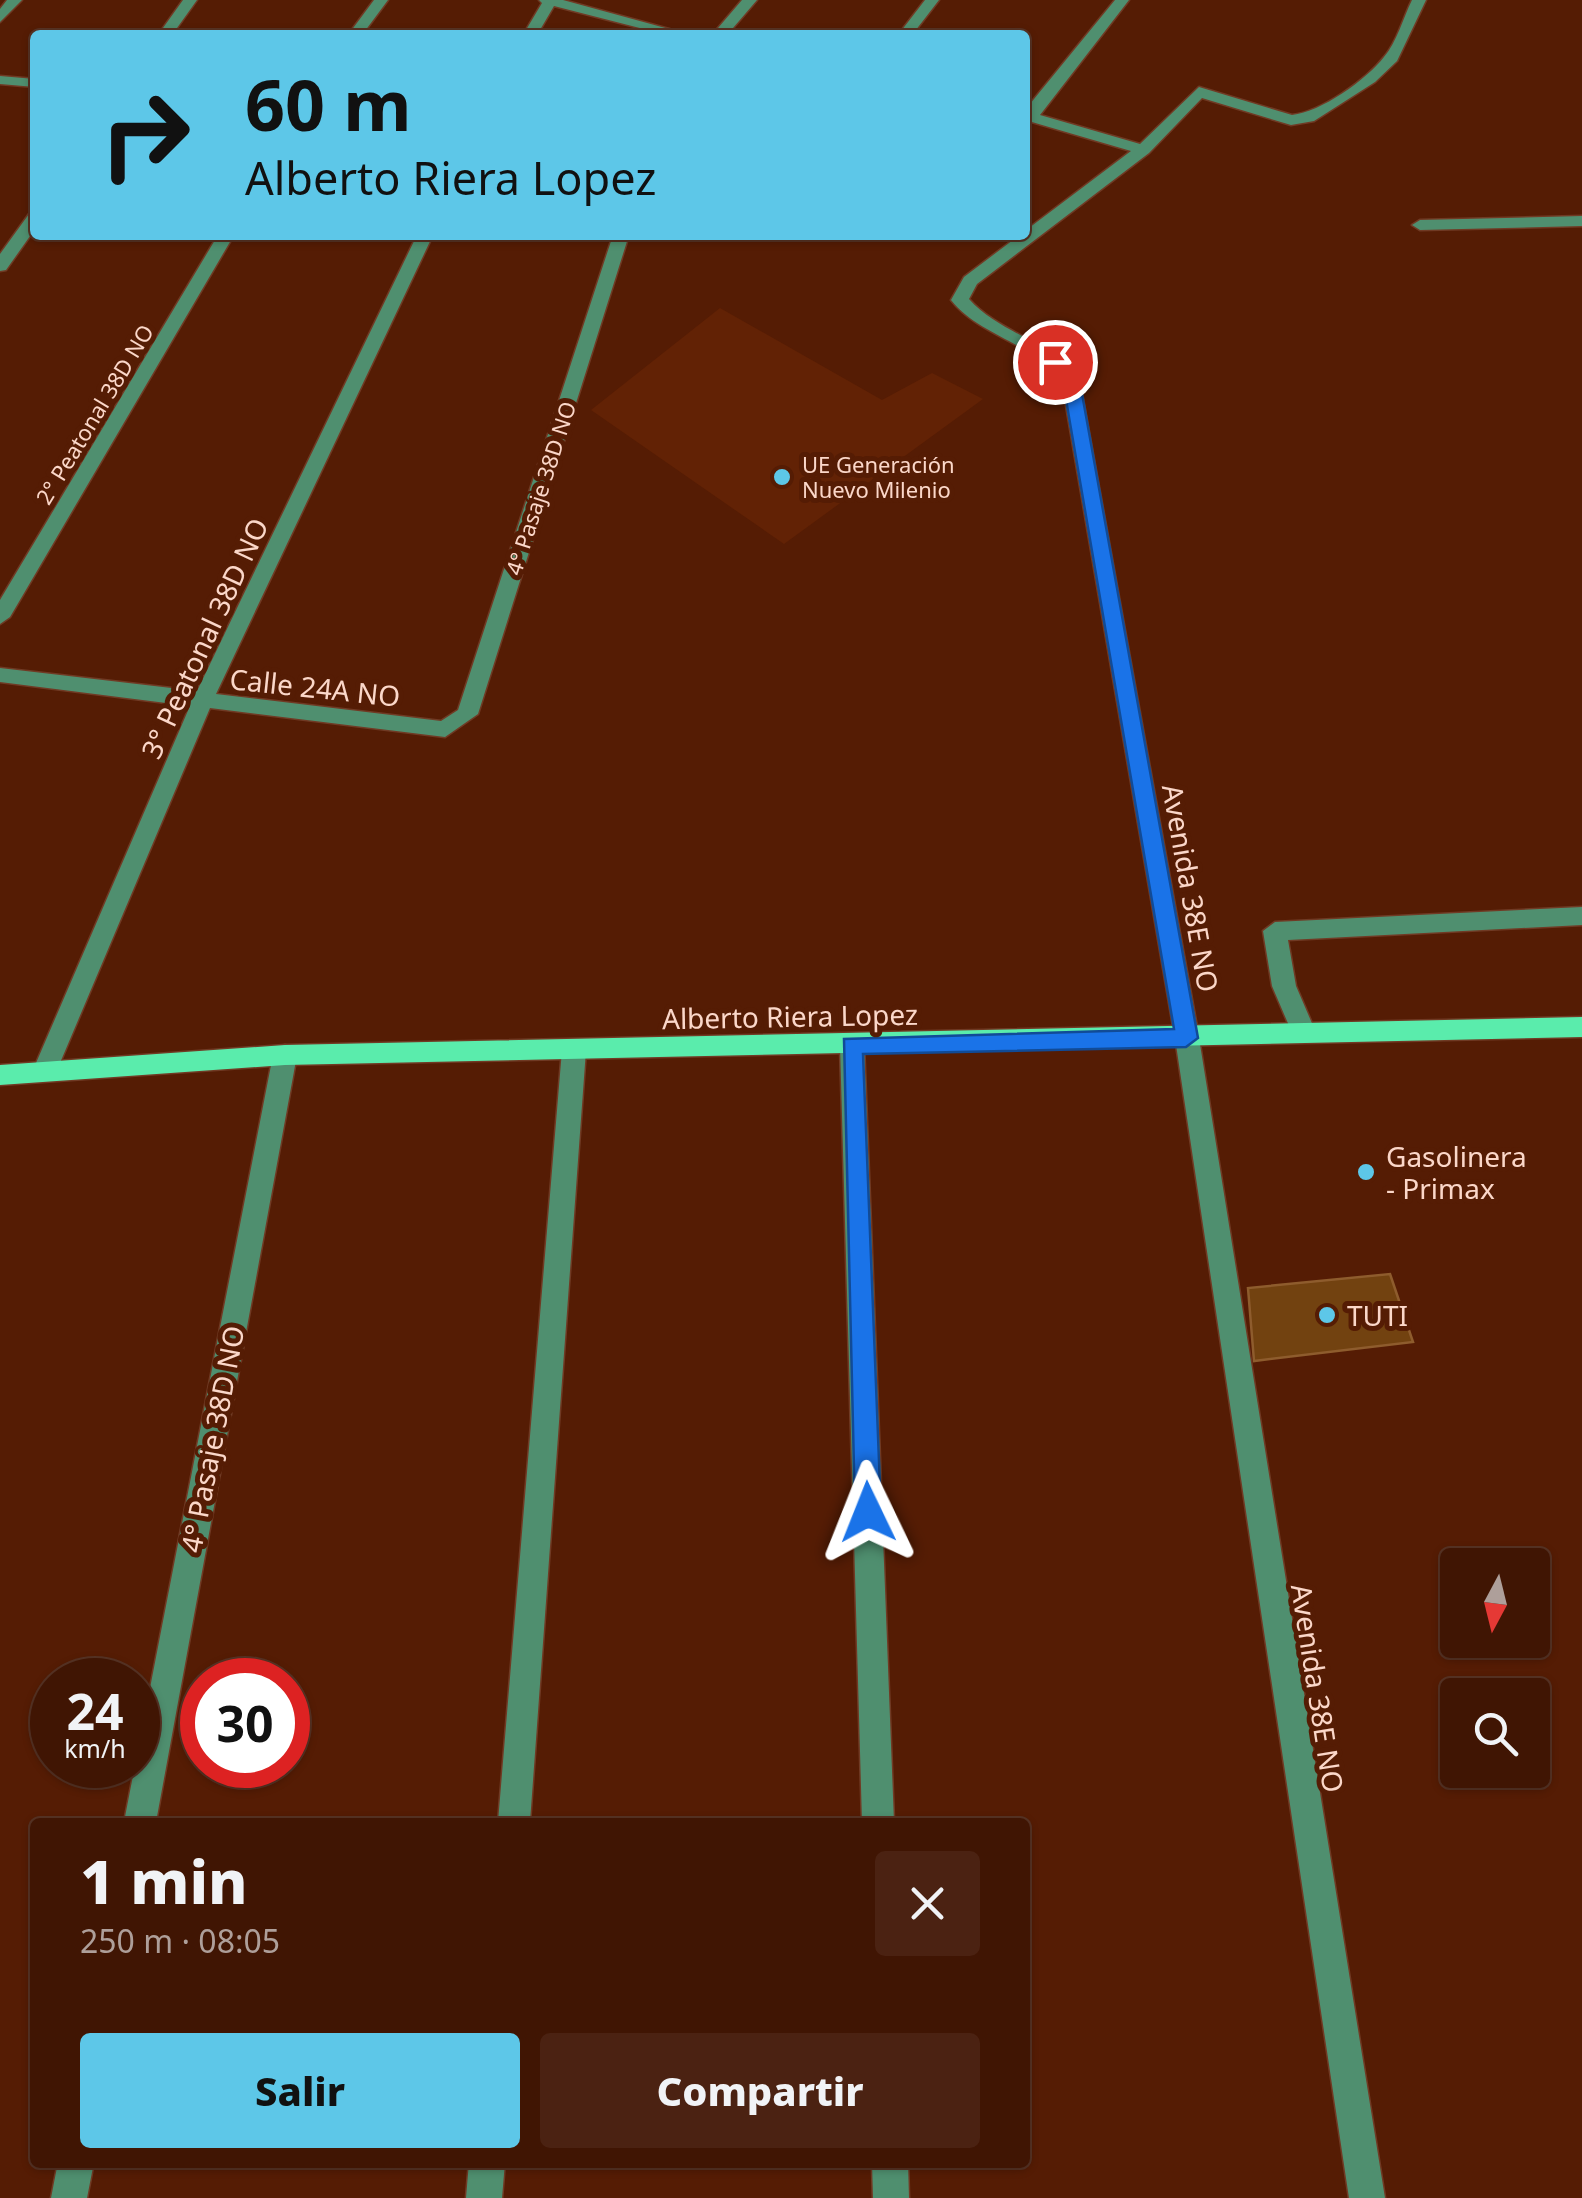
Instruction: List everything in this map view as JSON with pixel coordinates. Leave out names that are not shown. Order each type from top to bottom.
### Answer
[{"type":"main road","name":"Alberto Riera Lopez","points":[[0,1074],[285,1055],[852,1046],[1582,1027]]},
{"type":"street","points":[[0,18],[16,0]]},
{"type":"street","points":[[169,30],[190,0]]},
{"type":"street","points":[[359,30],[380,0]]},
{"type":"street","points":[[533,30],[549,0],[665,30]]},
{"type":"street","points":[[723,30],[750,0]]},
{"type":"street","points":[[909,30],[932,0]]},
{"type":"street","points":[[1030,114],[1122,0]]},
{"type":"street","name":"Avenida 38E NO","points":[[1030,236],[1143,150],[1199,92],[1291,120],[1309,118],[1370,79],[1392,58],[1419,0]]},
{"type":"street","points":[[0,80],[30,83]]},
{"type":"street","points":[[1030,117],[1143,150]]},
{"type":"street","points":[[1420,225],[1582,221]]},
{"type":"street","points":[[0,266],[30,224]]},
{"type":"street","name":"2° Peatonal 38D NO","points":[[0,616],[223,240]]},
{"type":"street","name":"3° Peatonal 38D NO","points":[[45,1070],[202,702],[423,240]]},
{"type":"street","name":"4° Pasaje 38D NO","points":[[445,729],[467,714],[619,240]]},
{"type":"street","name":"Avenida 38E NO","points":[[1024,240],[970,281],[960,300],[972,318],[1055,362],[1068,373],[1072,388],[1186,1038],[1367,2198]]},
{"type":"street","name":"Calle 24A NO","points":[[0,675],[445,729]]},
{"type":"street","points":[[1305,1035],[1284,986],[1275,930],[1582,916]]},
{"type":"street","points":[[852,1046],[878,1818]]},
{"type":"street","points":[[514,1818],[574,1050]]},
{"type":"street","name":"4° Pasaje 38D NO","points":[[141,1818],[285,1055]]},
{"type":"street","points":[[70,2198],[75,2168]]},
{"type":"street","points":[[484,2198],[486,2168]]},
{"type":"street","points":[[890,2168],[891,2198]]},
{"type":"shaded area","name":"UE Generación Nuevo Milenio","points":[[720,308],[882,400],[932,373],[983,399],[784,544],[591,410]]},
{"type":"building","name":"TUTI","points":[[1390,1274],[1413,1342],[1254,1361],[1248,1288]]},
{"type":"place","name":"UE Generación Nuevo Milenio","points":[[782,477]]},
{"type":"place","name":"Gasolinera - Primax","points":[[1366,1172]]},
{"type":"place","name":"TUTI","points":[[1327,1315]]},
{"type":"route","points":[[868,1512],[852,1046],[1186,1038],[1072,388],[1068,373],[1055,362]]}]
